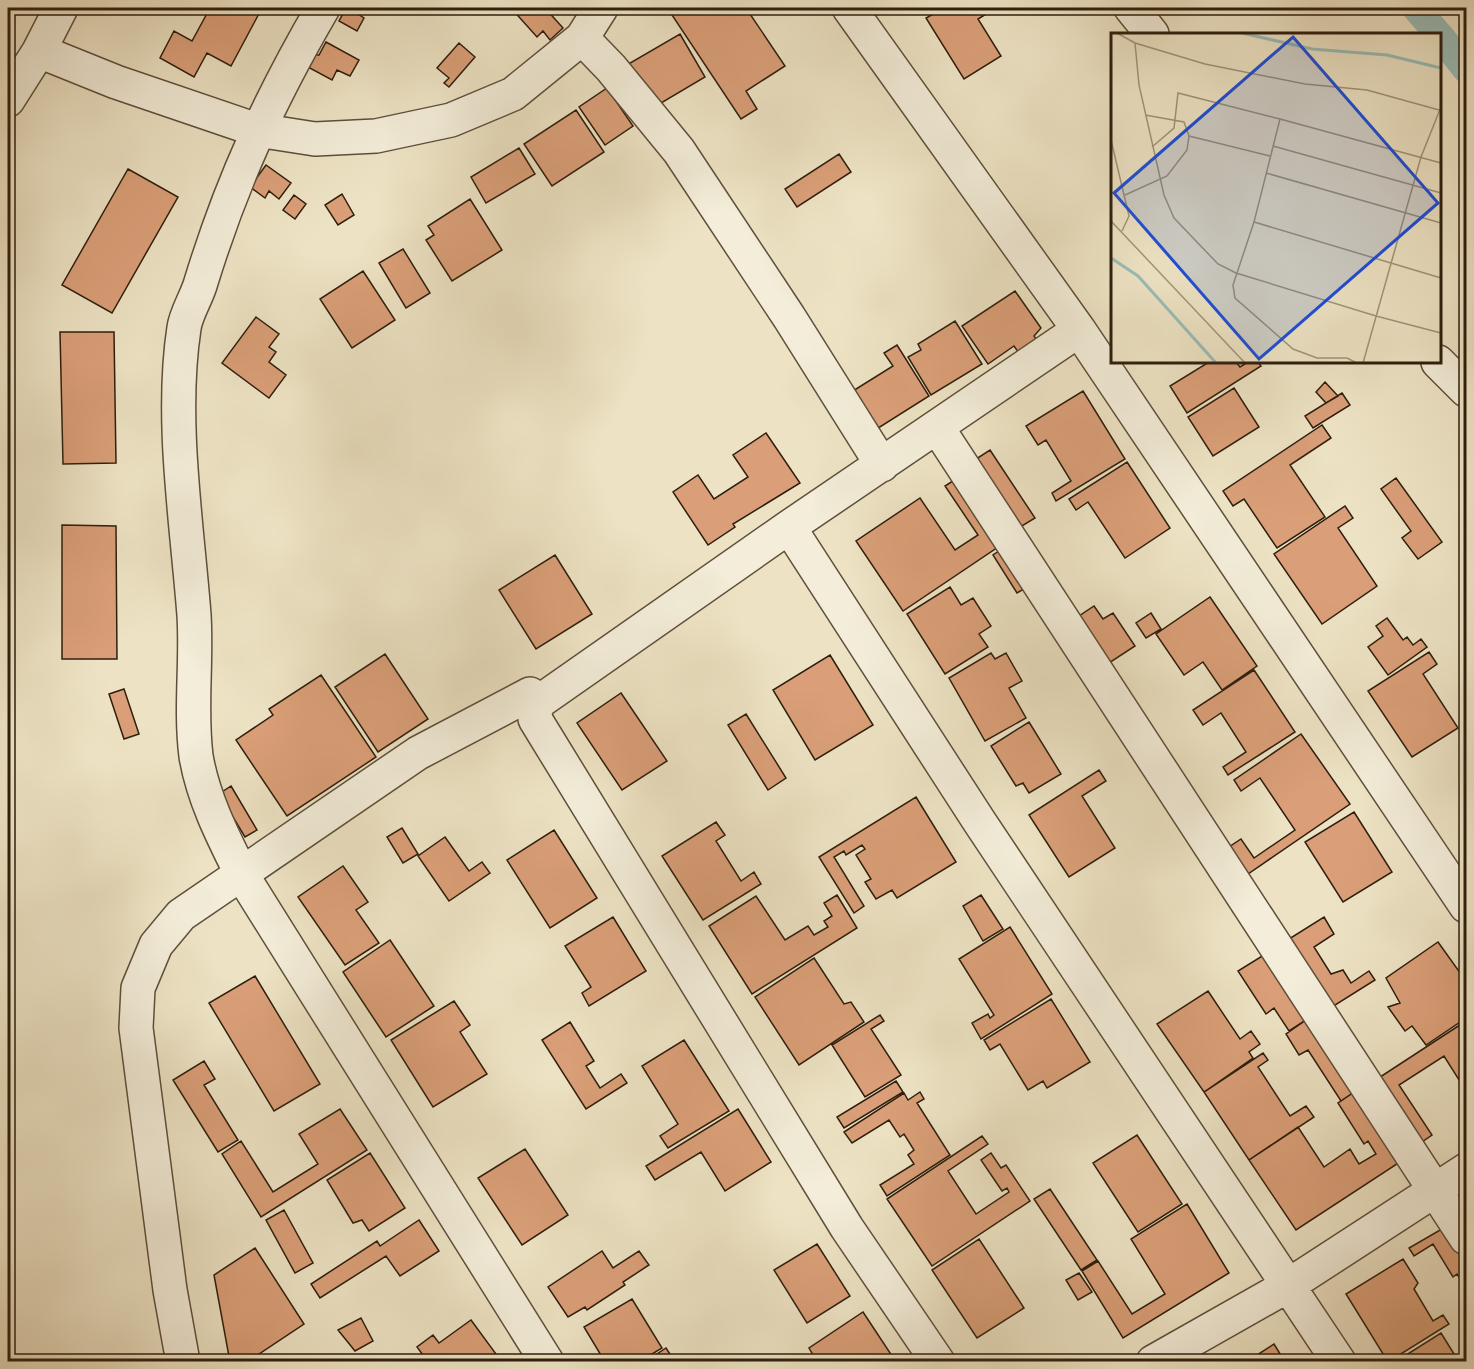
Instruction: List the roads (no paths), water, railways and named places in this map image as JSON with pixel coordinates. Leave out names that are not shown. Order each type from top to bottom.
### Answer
[{"type":"street","points":[[8,100],[39,51],[62,8]]},
{"type":"street","points":[[323,8],[257,130],[222,214],[199,291],[184,325],[180,362],[181,473],[194,618],[193,693],[196,757],[216,825],[242,875],[547,1362]]},
{"type":"street","points":[[39,51],[116,82],[257,130],[315,139],[376,136],[451,120],[513,94],[582,38],[601,8]]},
{"type":"street","points":[[849,8],[1079,330],[1467,906]]},
{"type":"street","points":[[1131,8],[1151,33]]},
{"type":"street","points":[[582,38],[611,68],[679,151],[789,317],[882,465]]},
{"type":"street","points":[[536,704],[789,527],[1079,330]]},
{"type":"street","points":[[1439,363],[1467,390]]},
{"type":"street","points":[[937,427],[1467,1238]]},
{"type":"street","points":[[789,527],[979,821],[1339,1362]]},
{"type":"street","points":[[183,1362],[170,1290],[136,1028],[138,988],[156,945],[181,915],[418,753],[530,694],[536,704],[535,719],[847,1228],[938,1362]]},
{"type":"street","points":[[1153,1362],[1289,1285],[1467,1170]]},
{"type":"waterway","points":[[1416,8],[1437,33]]},
{"type":"waterway","points":[[1441,37],[1466,69]]}]
